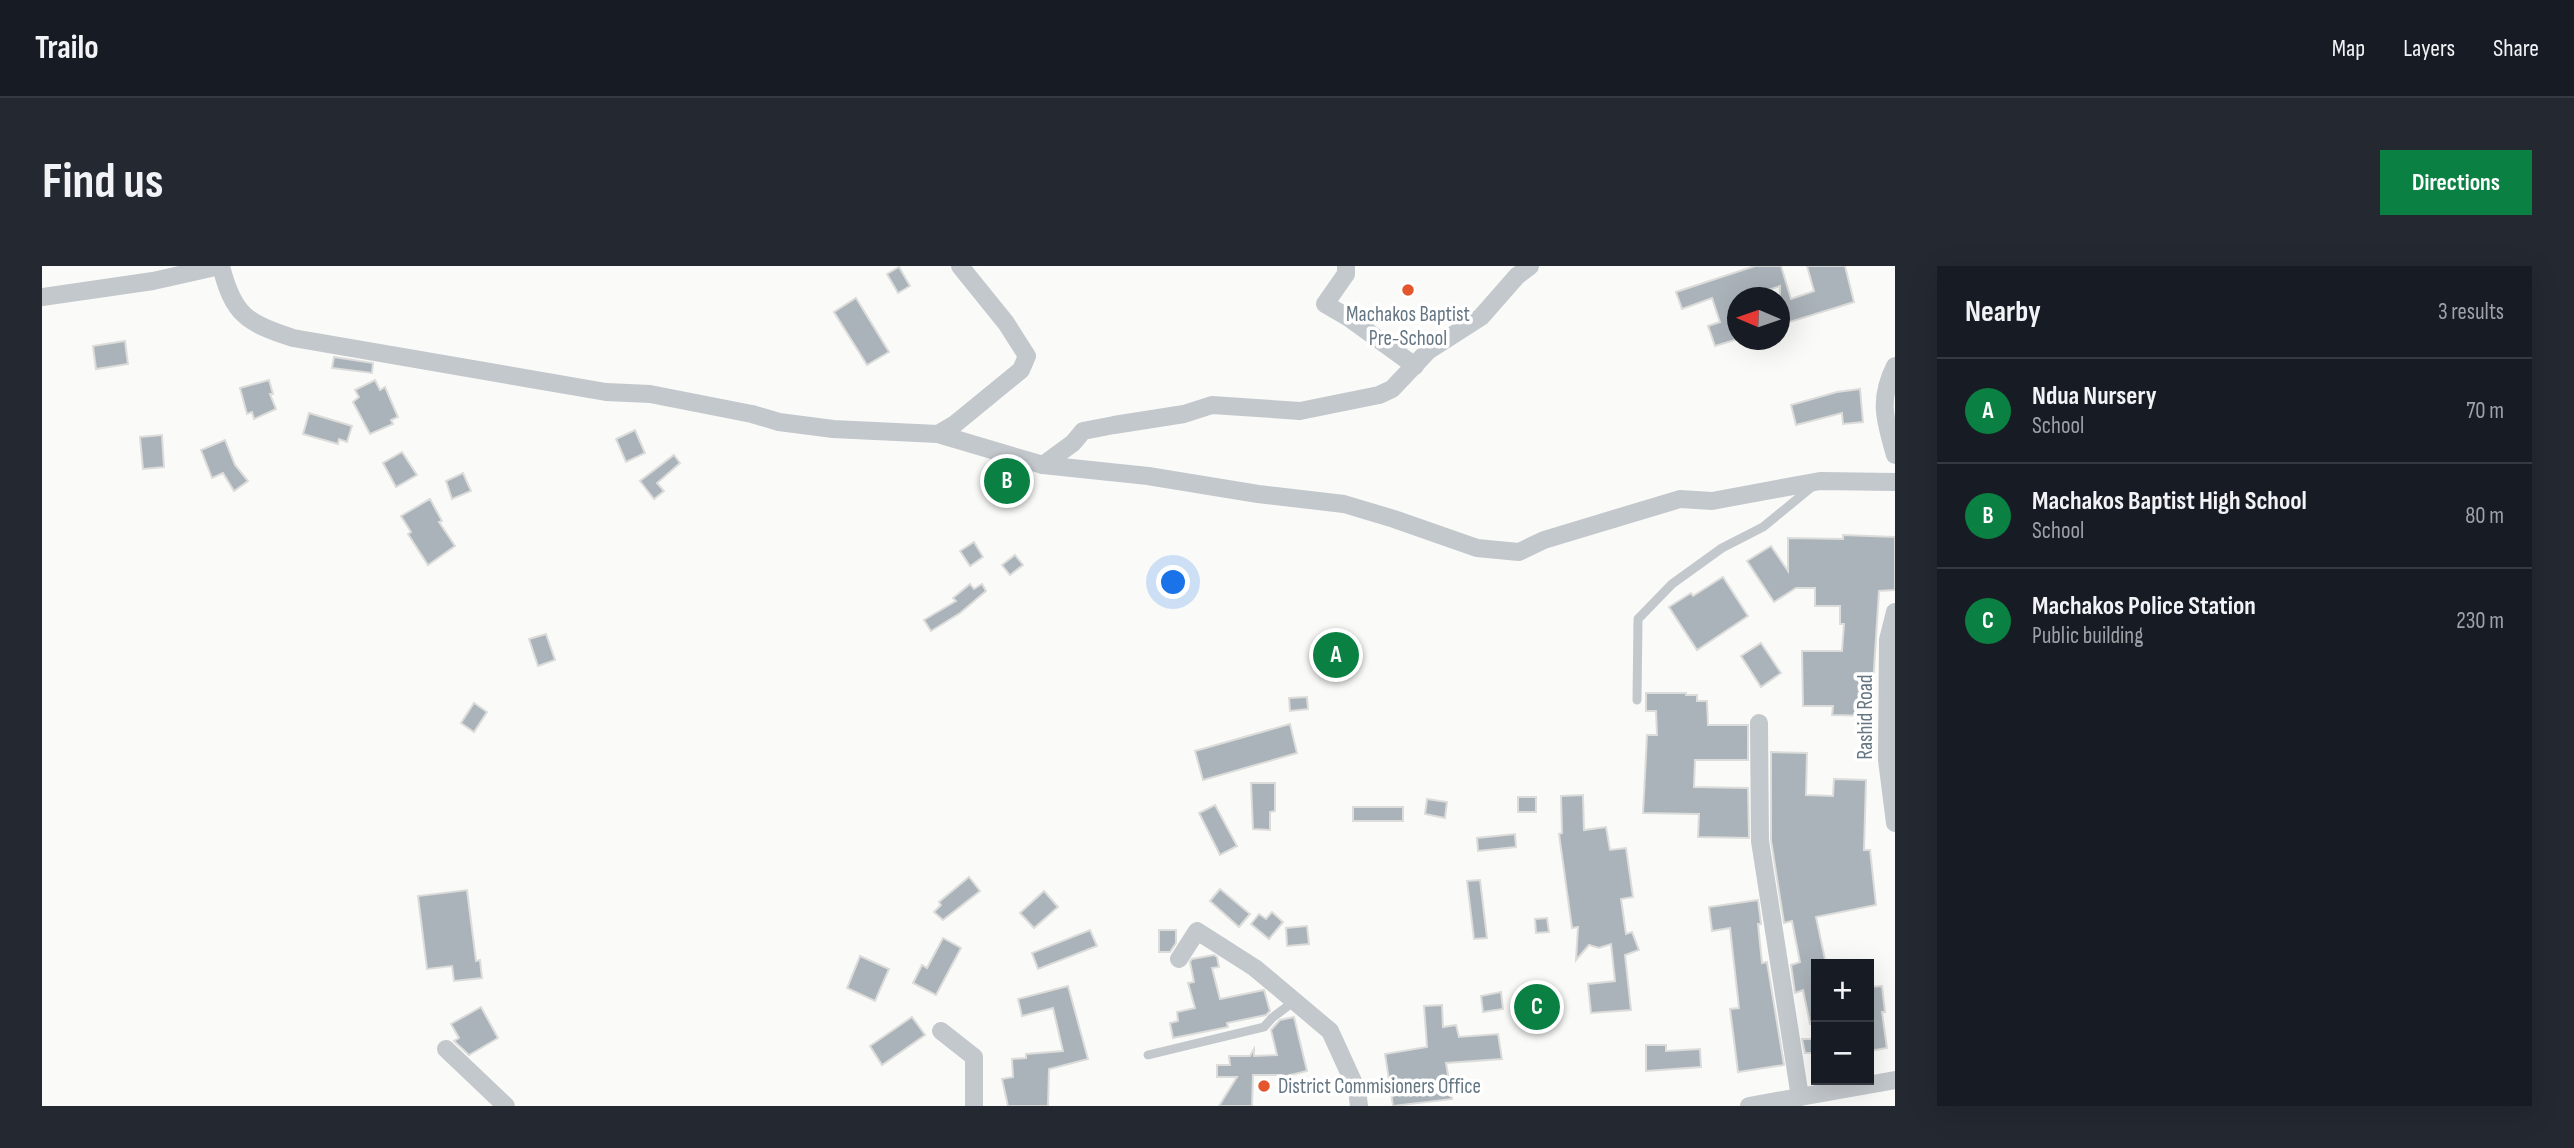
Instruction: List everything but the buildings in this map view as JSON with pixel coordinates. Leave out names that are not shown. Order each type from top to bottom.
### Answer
[{"type":"street","points":[[42,297],[153,281],[221,266],[228,292],[239,309],[257,325],[293,338],[606,392],[650,394],[779,422],[833,429],[938,434],[1043,465],[1148,476],[1258,494],[1344,504],[1477,548],[1509,552],[1519,552],[1544,540],[1680,499],[1712,501],[1820,481],[1895,482]]},
{"type":"street","points":[[938,434],[955,424],[1021,370],[1027,356],[1006,323],[960,266]]},
{"type":"street","points":[[1346,266],[1346,274],[1325,304],[1415,366]]},
{"type":"street","points":[[1043,465],[1073,443],[1083,432],[1184,414],[1212,405],[1300,411],[1379,396],[1392,389],[1428,351],[1481,317],[1517,276],[1530,266]]},
{"type":"street","points":[[1895,366],[1885,386],[1885,420],[1895,455]]},
{"type":"street","name":"Rashid Road","points":[[1895,612],[1888,640],[1887,760],[1895,823]]},
{"type":"street","points":[[1759,723],[1760,841],[1800,1097]]},
{"type":"street","points":[[1180,959],[1197,931],[1255,968],[1330,1031],[1357,1090],[1359,1106]]},
{"type":"street","points":[[941,1031],[974,1056],[974,1106]]},
{"type":"street","points":[[446,1049],[506,1106]]},
{"type":"street","points":[[1749,1106],[1895,1080]]},
{"type":"lane","points":[[1637,700],[1638,619],[1672,584],[1722,548],[1763,527],[1820,481]]},
{"type":"lane","points":[[1148,1055],[1264,1027],[1293,1002]]},
{"type":"place","name":"Machakos Baptist Pre-School","points":[[1408,290]]},
{"type":"place","name":"Machakos Baptist High School","points":[[1007,481]]},
{"type":"place","name":"Ndua Nursery","points":[[1336,655]]},
{"type":"place","name":"Machakos Police Station","points":[[1537,1007]]},
{"type":"place","name":"District Commisioners Office","points":[[1264,1086]]}]
